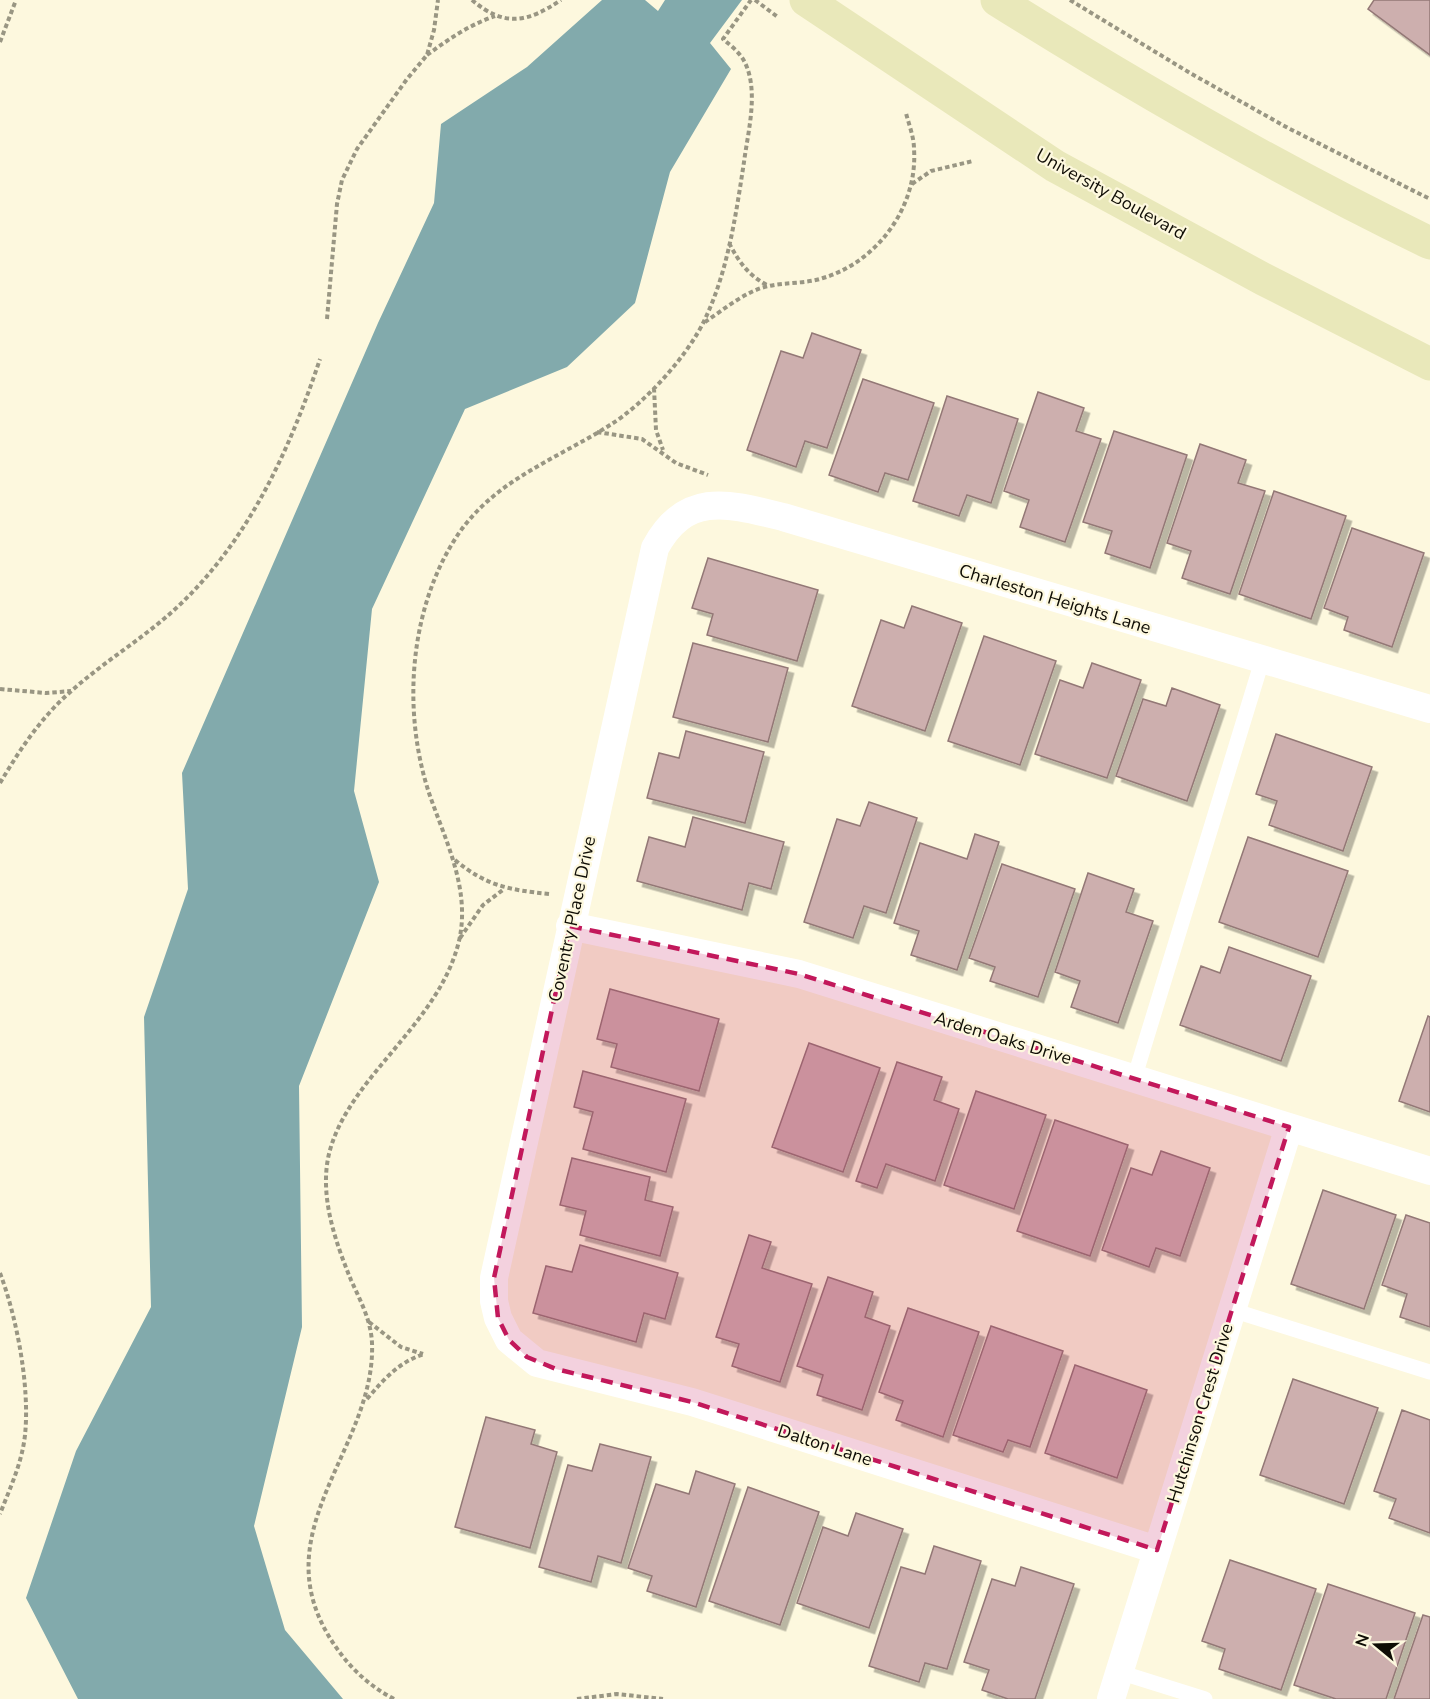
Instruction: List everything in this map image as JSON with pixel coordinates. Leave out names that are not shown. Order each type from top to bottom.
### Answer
[{"type":"main road","name":"University Boulevard","points":[[806,0],[1055,166],[1263,279],[1430,364]]},
{"type":"main road","points":[[997,0],[1142,90],[1230,140],[1430,243]]},
{"type":"street","name":"Charleston Heights Lane","points":[[681,516],[701,507],[716,504],[734,505],[783,517],[1430,709]]},
{"type":"street","name":"Coventry Place Drive","points":[[504,1329],[494,1301],[494,1278],[570,926],[649,568],[663,534],[681,516]]},
{"type":"street","name":"Arden Oaks Drive","points":[[570,926],[799,974],[1430,1171]]},
{"type":"street","name":"Hutchinson Crest Drive","points":[[1111,1699],[1289,1127]]},
{"type":"street","name":"Dalton Lane","points":[[504,1329],[509,1340],[526,1357],[556,1369],[692,1402],[1157,1550]]},
{"type":"lane","points":[[1134,1079],[1262,660]]},
{"type":"lane","points":[[1232,1310],[1430,1372]]},
{"type":"lane","points":[[1119,1672],[1205,1699]]},
{"type":"path","points":[[0,42],[16,0]]},
{"type":"path","points":[[427,56],[434,30],[438,0]]},
{"type":"path","points":[[472,0],[496,16],[513,20],[537,16],[561,0]]},
{"type":"path","points":[[459,939],[460,886],[453,858],[427,786],[417,747],[414,707],[416,652],[425,603],[442,561],[460,532],[486,503],[525,472],[614,423],[654,388],[704,323],[729,243],[750,117],[750,88],[747,69],[741,55],[723,39],[753,0],[780,18]]},
{"type":"path","points":[[1070,0],[1190,73],[1269,117],[1430,199]]},
{"type":"path","points":[[1079,0],[1081,7]]},
{"type":"path","points":[[327,319],[337,204],[342,180],[357,149],[400,87],[427,56],[454,35],[476,23],[496,16]]},
{"type":"path","points":[[704,323],[768,286],[822,279],[851,267],[870,255],[896,221],[912,184],[914,149],[906,113]]},
{"type":"path","points":[[912,184],[931,171],[974,160]]},
{"type":"path","points":[[729,243],[740,264],[752,277],[768,286]]},
{"type":"path","points":[[0,783],[26,742],[50,711],[72,691],[131,647],[173,610],[207,576],[237,538],[284,453],[320,359]]},
{"type":"path","points":[[597,432],[642,438],[663,451],[656,430],[654,388]]},
{"type":"path","points":[[0,689],[46,693],[72,691]]},
{"type":"path","points":[[453,858],[472,874],[504,889],[577,898]]},
{"type":"path","points":[[394,1699],[363,1679],[338,1654],[319,1620],[310,1595],[308,1562],[318,1514],[323,1496],[366,1399],[372,1343],[369,1322],[332,1225],[326,1192],[328,1157],[336,1132],[350,1108],[431,1002],[447,972],[459,939],[483,905],[504,889]]},
{"type":"path","points":[[0,1273],[18,1347],[25,1391],[25,1435],[19,1464],[0,1514]]},
{"type":"path","points":[[366,1399],[390,1373],[409,1359],[424,1354],[401,1347],[369,1322]]},
{"type":"path","points":[[577,1699],[617,1694],[663,1699]]},
{"type":"highlighted area","points":[[570,926],[799,974],[1289,1127],[1157,1550],[692,1402],[556,1369],[527,1357],[509,1340],[498,1318],[494,1278]]},
{"type":"water","points":[[602,0],[645,0],[658,11],[665,0],[742,0],[710,43],[731,69],[670,172],[635,303],[567,367],[465,409],[372,609],[354,791],[379,882],[299,1086],[302,1327],[254,1526],[285,1630],[343,1699],[78,1699],[26,1598],[76,1451],[151,1307],[144,1017],[188,889],[182,773],[378,323],[434,203],[441,124],[527,67]]},
{"type":"building","points":[[1374,0],[1430,0],[1430,55],[1368,9]]},
{"type":"building","points":[[812,333],[861,350],[827,448],[805,441],[796,467],[747,450],[781,351],[803,358]]},
{"type":"building","points":[[863,379],[934,403],[908,480],[885,473],[878,492],[829,475]]},
{"type":"building","points":[[1038,392],[1084,408],[1076,431],[1101,439],[1065,542],[1020,527],[1029,500],[1004,491]]},
{"type":"building","points":[[947,396],[1018,419],[991,503],[967,495],[959,516],[913,501]]},
{"type":"building","points":[[1114,431],[1187,455],[1150,568],[1105,553],[1112,531],[1083,522]]},
{"type":"building","points":[[1200,444],[1246,460],[1238,483],[1265,491],[1230,594],[1182,578],[1191,551],[1167,543]]},
{"type":"building","points":[[1274,491],[1346,516],[1311,619],[1239,594]]},
{"type":"building","points":[[1352,528],[1424,553],[1392,647],[1344,630],[1348,617],[1324,608]]},
{"type":"building","points":[[708,558],[818,590],[797,661],[707,635],[713,614],[692,608]]},
{"type":"building","points":[[912,606],[962,623],[925,731],[852,706],[881,620],[904,628]]},
{"type":"building","points":[[984,636],[1056,661],[1020,765],[948,741]]},
{"type":"building","points":[[693,643],[788,668],[768,742],[673,717]]},
{"type":"building","points":[[1092,663],[1141,680],[1107,778],[1035,754],[1060,680],[1083,688]]},
{"type":"building","points":[[1172,688],[1220,705],[1187,801],[1116,776],[1143,699],[1166,706]]},
{"type":"building","points":[[686,731],[764,752],[745,823],[647,798],[659,753],[679,758]]},
{"type":"building","points":[[1276,734],[1372,767],[1343,851],[1269,825],[1277,801],[1256,794]]},
{"type":"building","points":[[869,802],[917,818],[886,913],[864,906],[853,938],[804,922],[837,819],[860,826]]},
{"type":"building","points":[[693,817],[784,842],[771,889],[749,883],[742,910],[637,881],[649,837],[685,847]]},
{"type":"building","points":[[975,834],[999,842],[957,970],[911,955],[919,931],[894,923],[920,843],[967,859]]},
{"type":"building","points":[[1248,837],[1348,871],[1318,957],[1219,922]]},
{"type":"building","points":[[1002,864],[1075,889],[1038,997],[990,981],[995,967],[969,958]]},
{"type":"building","points":[[1088,873],[1134,889],[1126,912],[1153,921],[1118,1023],[1071,1007],[1080,981],[1055,972]]},
{"type":"building","points":[[1229,947],[1311,976],[1281,1061],[1180,1025],[1201,966],[1220,973]]},
{"type":"building","points":[[610,989],[719,1019],[699,1091],[611,1067],[617,1044],[597,1039]]},
{"type":"building","points":[[1428,1016],[1430,1017],[1430,1112],[1399,1101]]},
{"type":"building","points":[[809,1043],[880,1068],[843,1172],[772,1147]]},
{"type":"building","points":[[897,1062],[942,1077],[934,1100],[959,1109],[935,1181],[886,1164],[877,1188],[856,1181]]},
{"type":"building","points":[[583,1071],[686,1099],[666,1172],[583,1149],[593,1112],[574,1107]]},
{"type":"building","points":[[976,1091],[1046,1115],[1014,1209],[944,1185]]},
{"type":"building","points":[[1055,1120],[1128,1145],[1090,1256],[1017,1231]]},
{"type":"building","points":[[1161,1151],[1210,1168],[1180,1256],[1156,1248],[1149,1267],[1102,1250],[1131,1168],[1152,1175]]},
{"type":"building","points":[[572,1158],[650,1177],[645,1200],[673,1207],[660,1256],[580,1235],[586,1211],[560,1205]]},
{"type":"building","points":[[1323,1190],[1396,1215],[1364,1309],[1291,1284]]},
{"type":"building","points":[[1406,1215],[1430,1223],[1430,1327],[1400,1317],[1407,1294],[1382,1285]]},
{"type":"building","points":[[749,1235],[771,1242],[762,1268],[812,1284],[780,1382],[732,1366],[739,1344],[716,1337]]},
{"type":"building","points":[[580,1245],[678,1273],[665,1319],[644,1313],[636,1342],[533,1313],[546,1266],[572,1272]]},
{"type":"building","points":[[828,1277],[873,1292],[865,1317],[890,1326],[862,1410],[817,1395],[823,1375],[797,1366]]},
{"type":"building","points":[[908,1308],[979,1332],[943,1437],[896,1420],[903,1401],[879,1392]]},
{"type":"building","points":[[991,1326],[1063,1351],[1030,1447],[1008,1440],[1003,1452],[953,1435]]},
{"type":"building","points":[[1075,1365],[1147,1390],[1117,1478],[1045,1453]]},
{"type":"building","points":[[1293,1379],[1378,1408],[1344,1504],[1260,1475]]},
{"type":"building","points":[[1402,1410],[1430,1420],[1430,1533],[1389,1518],[1396,1499],[1374,1491]]},
{"type":"building","points":[[486,1417],[535,1430],[531,1444],[557,1452],[530,1548],[455,1527]]},
{"type":"building","points":[[600,1444],[651,1457],[621,1563],[598,1556],[591,1582],[539,1567],[568,1465],[592,1471]]},
{"type":"building","points":[[696,1471],[735,1484],[696,1607],[647,1591],[652,1576],[628,1568],[656,1484],[689,1494]]},
{"type":"building","points":[[748,1487],[819,1512],[780,1625],[709,1601]]},
{"type":"building","points":[[856,1513],[903,1529],[869,1628],[797,1603],[823,1527],[848,1536]]},
{"type":"building","points":[[934,1546],[981,1561],[947,1669],[925,1663],[919,1682],[869,1666],[901,1567],[925,1574]]},
{"type":"building","points":[[1230,1560],[1316,1589],[1281,1690],[1219,1669],[1225,1649],[1202,1641]]},
{"type":"building","points":[[1021,1567],[1074,1584],[1035,1699],[1008,1699],[982,1690],[989,1670],[964,1662],[992,1579],[1015,1586]]},
{"type":"building","points":[[1328,1584],[1415,1613],[1386,1699],[1336,1699],[1294,1685]]},
{"type":"building","points":[[1423,1615],[1430,1617],[1430,1699],[1394,1699]]}]
